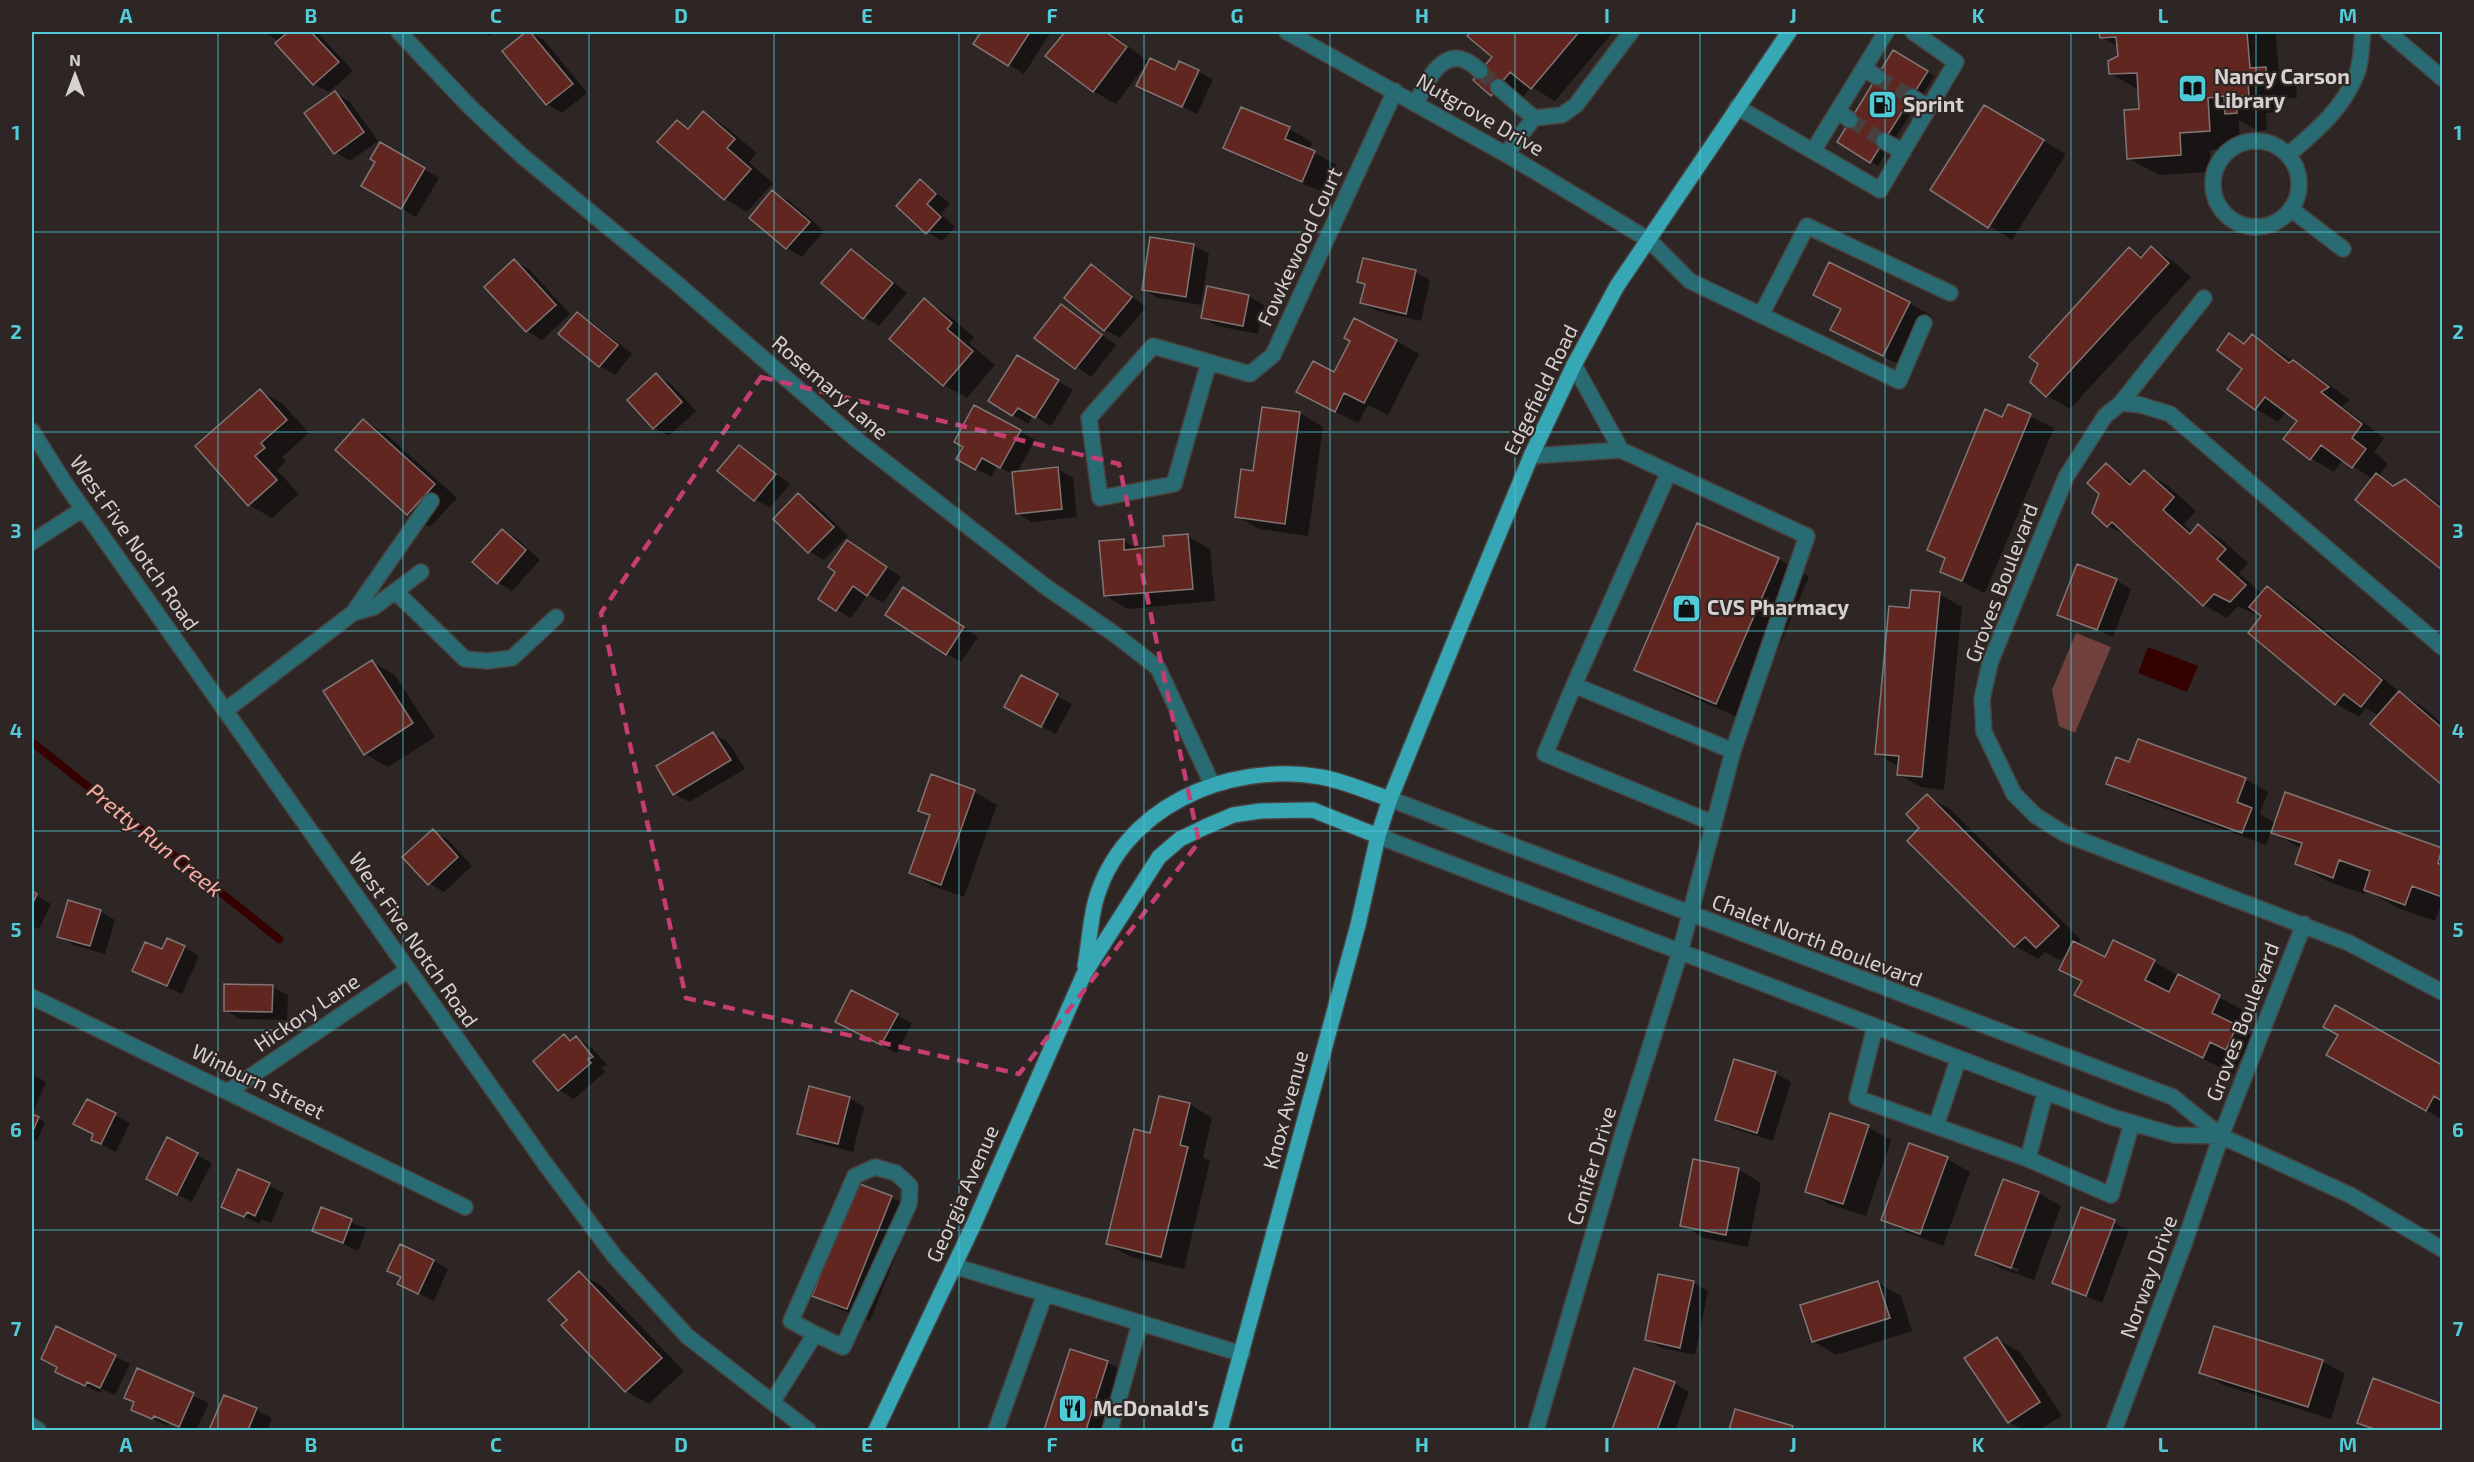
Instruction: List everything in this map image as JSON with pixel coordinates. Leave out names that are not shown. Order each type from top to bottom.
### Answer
[{"type":"main road","name":"Edgefield Road","points":[[1390,799],[1531,456],[1574,365],[1617,286],[1789,32]]},
{"type":"main road","name":"Georgia Avenue","points":[[1084,974],[1095,902],[1114,858],[1135,830],[1150,817],[1212,784],[1236,779],[1296,774],[1322,777],[1390,799]]},
{"type":"main road","name":"Knox Avenue","points":[[1220,1431],[1358,925],[1378,836],[1390,799]]},
{"type":"main road","name":"Georgia Avenue","points":[[876,1431],[954,1266],[1084,974],[1159,857],[1188,835],[1233,815],[1289,808],[1313,810],[1378,836]]},
{"type":"street","name":"Rosemary Lane","points":[[399,32],[469,106],[521,155],[675,282],[857,440],[1046,587],[1113,633],[1158,668],[1212,784]]},
{"type":"street","name":"Nutgrove Drive","points":[[1287,32],[1506,154],[1649,240],[1690,281],[1899,381],[1924,323]]},
{"type":"street","points":[[1506,154],[1534,118],[1562,115],[1575,105],[1631,32]]},
{"type":"street","points":[[1813,151],[1844,115],[1870,72],[1886,32]]},
{"type":"street","points":[[1737,107],[1880,190],[1956,62],[1913,32]]},
{"type":"street","points":[[2288,155],[2321,126],[2343,100],[2358,72],[2363,32]]},
{"type":"street","points":[[2388,32],[2442,78]]},
{"type":"street","points":[[1416,103],[1436,67],[1446,61],[1458,58],[1471,62],[1480,71]]},
{"type":"street","points":[[1498,87],[1534,118]]},
{"type":"street","name":"Fowkewood Court","points":[[1209,362],[1174,484],[1100,498],[1089,418],[1153,346],[1209,362],[1250,374],[1273,355],[1395,91]]},
{"type":"street","points":[[1911,97],[1929,108]]},
{"type":"street","points":[[2258,140],[2272,143],[2288,155],[2298,174],[2299,188],[2291,209],[2277,222],[2264,226],[2250,227],[2224,214],[2216,201],[2213,187],[2214,172],[2220,159],[2230,149],[2244,142],[2258,140]]},
{"type":"street","points":[[1884,141],[1903,152]]},
{"type":"street","points":[[2291,209],[2343,249]]},
{"type":"street","points":[[1761,315],[1807,226],[1950,293]]},
{"type":"street","name":"Groves Boulevard","points":[[2204,298],[2121,403],[2105,416],[2066,477],[1990,663],[1982,699],[1984,732],[2014,794],[2036,816],[2065,834],[2259,909],[2304,924],[2349,943],[2442,992]]},
{"type":"street","points":[[1574,365],[1620,450]]},
{"type":"street","points":[[2121,403],[2141,405],[2170,414],[2442,647]]},
{"type":"street","name":"West Five Notch Road","points":[[32,431],[83,509],[408,970],[615,1257],[687,1336],[773,1401],[808,1431]]},
{"type":"street","points":[[1531,456],[1620,450],[1668,474],[1545,754],[1713,823]]},
{"type":"street","name":"Conifer Drive","points":[[1536,1431],[1620,1139],[1680,952],[1733,751],[1807,536],[1668,474]]},
{"type":"street","points":[[226,710],[353,613],[431,501]]},
{"type":"street","points":[[32,542],[83,509]]},
{"type":"street","points":[[353,613],[374,607],[421,572]]},
{"type":"street","points":[[395,591],[465,659],[487,661],[512,658],[556,617]]},
{"type":"street","points":[[1574,685],[1733,751]]},
{"type":"street","name":"Chalet North Boulevard","points":[[1390,799],[1689,915],[2173,1097],[2221,1136],[2350,1195],[2442,1248]]},
{"type":"street","name":"Chalet North Boulevard","points":[[1378,836],[2046,1093],[2174,1135],[2221,1136]]},
{"type":"street","name":"Groves Boulevard","points":[[2221,1136],[2304,924]]},
{"type":"street","name":"Hickory Lane","points":[[229,1091],[408,970]]},
{"type":"street","name":"Winburn Street","points":[[32,997],[465,1207]]},
{"type":"street","points":[[1875,1027],[1857,1098],[2028,1159],[2111,1195],[2132,1123]]},
{"type":"street","points":[[1936,1126],[1958,1060]]},
{"type":"street","points":[[2028,1159],[2046,1093]]},
{"type":"street","name":"Norway Drive","points":[[2114,1431],[2184,1244],[2221,1136]]},
{"type":"street","points":[[875,1167],[896,1173],[910,1186],[909,1204],[843,1347],[815,1334],[791,1321],[855,1176],[875,1167]]},
{"type":"street","points":[[954,1266],[1242,1354]]},
{"type":"street","points":[[996,1431],[1045,1294]]},
{"type":"street","points":[[1110,1431],[1140,1323]]},
{"type":"street","points":[[773,1401],[815,1334]]},
{"type":"street","points":[[32,1426],[38,1431]]},
{"type":"highlighted area","points":[[761,377],[1119,464],[1199,842],[1019,1074],[686,998],[601,613]]},
{"type":"shaded area","points":[[2076,633],[2111,647],[2075,733],[2059,726],[2052,690]]},
{"type":"shaded area","points":[[2148,647],[2198,666],[2187,692],[2138,673]]},
{"type":"building","points":[[288,32],[311,32],[339,62],[313,85],[275,43]]},
{"type":"building","points":[[526,32],[530,32],[573,84],[546,105],[502,51]]},
{"type":"building","points":[[981,32],[1030,32],[1008,66],[973,44]]},
{"type":"building","points":[[1065,32],[1106,32],[1127,47],[1093,92],[1045,56]]},
{"type":"building","points":[[1471,32],[1579,32],[1531,89],[1510,72],[1491,96],[1473,80],[1492,57],[1467,36]]},
{"type":"building","name":"Nancy Carson Library","points":[[2099,32],[2247,32],[2250,68],[2266,67],[2267,81],[2248,82],[2249,96],[2236,96],[2237,113],[2225,114],[2224,96],[2208,98],[2210,131],[2180,133],[2181,155],[2127,159],[2124,110],[2139,109],[2137,73],[2109,74],[2108,61],[2118,56],[2116,37],[2100,38]]},
{"type":"building","points":[[1893,50],[1928,71],[1870,163],[1837,142]]},
{"type":"building","points":[[1150,58],[1175,70],[1179,61],[1199,70],[1182,107],[1136,86]]},
{"type":"building","points":[[335,91],[364,132],[334,154],[304,113]]},
{"type":"building","points":[[1984,105],[2044,140],[1988,228],[1930,190]]},
{"type":"building","points":[[1241,107],[1290,127],[1285,139],[1315,151],[1302,182],[1223,148]]},
{"type":"building","points":[[703,111],[735,139],[727,148],[751,169],[724,200],[657,142],[677,120],[688,129]]},
{"type":"building","points":[[380,142],[425,168],[401,209],[361,186],[375,162],[370,159]]},
{"type":"building","points":[[920,179],[936,194],[927,204],[941,217],[926,234],[896,206]]},
{"type":"building","points":[[772,190],[810,222],[786,249],[749,218]]},
{"type":"building","points":[[1150,237],[1194,244],[1186,297],[1142,290]]},
{"type":"building","points":[[2151,246],[2169,263],[2046,397],[2030,382],[2038,364],[2029,357],[2129,247],[2141,258]]},
{"type":"building","points":[[851,249],[893,283],[863,319],[821,283]]},
{"type":"building","points":[[1363,258],[1416,270],[1406,314],[1360,303],[1365,284],[1357,282]]},
{"type":"building","points":[[514,259],[556,305],[526,332],[484,287]]},
{"type":"building","points":[[1829,262],[1910,302],[1883,356],[1830,330],[1841,309],[1813,295]]},
{"type":"building","points":[[1091,264],[1132,297],[1104,331],[1064,298]]},
{"type":"building","points":[[1207,286],[1249,295],[1243,326],[1201,318]]},
{"type":"building","points":[[924,298],[952,323],[947,329],[973,351],[943,386],[889,339]]},
{"type":"building","points":[[1061,304],[1102,335],[1075,369],[1034,338]]},
{"type":"building","points":[[577,312],[618,345],[599,367],[558,334]]},
{"type":"building","points":[[1354,318],[1397,340],[1364,403],[1344,393],[1335,412],[1296,392],[1313,361],[1334,372],[1350,341],[1344,338]]},
{"type":"building","points":[[2229,333],[2244,344],[2252,334],[2289,363],[2293,360],[2329,387],[2321,392],[2362,424],[2352,438],[2366,449],[2352,468],[2321,445],[2310,460],[2283,439],[2297,421],[2265,397],[2255,410],[2227,389],[2242,369],[2217,350]]},
{"type":"building","points":[[1017,355],[1059,380],[1035,418],[1018,408],[1012,416],[988,401]]},
{"type":"building","points":[[656,373],[682,402],[653,429],[627,400]]},
{"type":"building","points":[[260,389],[287,420],[261,443],[265,448],[255,456],[277,480],[248,506],[195,446]]},
{"type":"building","points":[[2008,404],[2031,414],[1962,581],[1940,572],[1945,558],[1927,550],[1985,409],[2002,417]]},
{"type":"building","points":[[974,405],[1021,430],[1000,468],[982,458],[975,470],[956,459],[963,447],[954,442]]},
{"type":"building","points":[[1262,407],[1300,412],[1285,524],[1235,517],[1241,469],[1253,471]]},
{"type":"building","points":[[363,419],[435,484],[407,515],[335,450]]},
{"type":"building","points":[[739,445],[776,474],[754,501],[717,471]]},
{"type":"building","points":[[2106,463],[2130,485],[2144,470],[2174,497],[2163,510],[2190,534],[2198,524],[2226,549],[2217,559],[2246,585],[2230,602],[2214,594],[2203,606],[2112,522],[2107,527],[2092,513],[2099,494],[2087,483]]},
{"type":"building","points":[[1058,467],[1062,509],[1016,514],[1012,472]]},
{"type":"building","points":[[2376,473],[2393,486],[2405,479],[2442,509],[2442,570],[2355,500]]},
{"type":"building","points":[[798,493],[834,527],[808,553],[773,519]]},
{"type":"building","points":[[1697,523],[1779,558],[1716,704],[1634,670]]},
{"type":"building","points":[[502,529],[526,550],[497,584],[472,562]]},
{"type":"building","points":[[1188,534],[1193,589],[1104,596],[1099,541],[1124,539],[1124,550],[1164,546],[1163,536]]},
{"type":"building","points":[[847,540],[887,567],[867,596],[853,586],[836,611],[818,599],[835,572],[828,567]]},
{"type":"building","points":[[2077,564],[2117,579],[2097,630],[2057,615]]},
{"type":"building","points":[[2267,586],[2382,680],[2361,707],[2344,694],[2335,705],[2248,633],[2261,616],[2249,607]]},
{"type":"building","points":[[903,587],[964,627],[946,655],[885,615]]},
{"type":"building","points":[[1911,590],[1940,592],[1922,777],[1897,775],[1899,756],[1875,754],[1889,606],[1909,608]]},
{"type":"building","points":[[372,660],[413,723],[364,755],[323,691]]},
{"type":"building","points":[[1021,675],[1058,694],[1041,727],[1004,707]]},
{"type":"building","points":[[2399,691],[2442,728],[2442,785],[2370,724]]},
{"type":"building","points":[[713,732],[731,760],[673,795],[656,766]]},
{"type":"building","points":[[2138,739],[2246,778],[2237,802],[2252,808],[2242,833],[2106,784],[2116,757],[2129,762]]},
{"type":"building","points":[[931,774],[975,790],[941,885],[909,873],[930,815],[918,811]]},
{"type":"building","points":[[2285,792],[2442,848],[2438,863],[2442,865],[2442,897],[2412,886],[2405,905],[2364,890],[2370,871],[2339,860],[2333,878],[2295,864],[2302,843],[2271,833]]},
{"type":"building","points":[[1927,794],[2059,926],[2036,948],[2025,937],[2014,947],[1907,841],[1919,828],[1906,814]]},
{"type":"building","points":[[433,829],[458,857],[428,885],[402,857]]},
{"type":"building","points":[[32,891],[37,894],[32,905]]},
{"type":"building","points":[[68,900],[101,910],[90,946],[57,937]]},
{"type":"building","points":[[167,938],[185,946],[167,986],[132,971],[145,942],[162,949]]},
{"type":"building","points":[[2113,940],[2155,960],[2145,980],[2169,992],[2178,974],[2220,995],[2212,1013],[2237,1025],[2226,1050],[2210,1042],[2203,1058],[2074,995],[2082,981],[2059,970],[2073,941],[2105,957]]},
{"type":"building","points":[[224,984],[273,985],[272,1012],[224,1011]]},
{"type":"building","points":[[851,990],[898,1014],[881,1045],[835,1022]]},
{"type":"building","points":[[2335,1005],[2442,1065],[2442,1101],[2434,1096],[2426,1111],[2326,1055],[2338,1035],[2323,1027]]},
{"type":"building","points":[[564,1034],[570,1041],[576,1036],[593,1057],[588,1059],[591,1063],[558,1091],[533,1061]]},
{"type":"building","points":[[1734,1059],[1776,1072],[1757,1133],[1715,1120]]},
{"type":"building","points":[[809,1086],[850,1097],[838,1144],[797,1134]]},
{"type":"building","points":[[1159,1096],[1190,1103],[1180,1145],[1188,1147],[1161,1257],[1106,1244],[1134,1129],[1150,1133]]},
{"type":"building","points":[[87,1099],[116,1113],[101,1144],[91,1140],[93,1134],[73,1124]]},
{"type":"building","points":[[1830,1113],[1869,1125],[1843,1204],[1805,1192]]},
{"type":"building","points":[[32,1114],[39,1117],[32,1133]]},
{"type":"building","points":[[167,1137],[198,1153],[177,1195],[146,1179]]},
{"type":"building","points":[[1909,1143],[1948,1157],[1920,1234],[1881,1220]]},
{"type":"building","points":[[1693,1159],[1739,1168],[1726,1235],[1680,1226]]},
{"type":"building","points":[[238,1169],[270,1183],[255,1216],[247,1212],[244,1217],[221,1207]]},
{"type":"building","points":[[2003,1179],[2039,1192],[2011,1268],[1975,1255]]},
{"type":"building","points":[[857,1183],[892,1196],[847,1309],[812,1296]]},
{"type":"building","points":[[321,1207],[352,1219],[343,1243],[312,1231]]},
{"type":"building","points":[[2081,1207],[2115,1220],[2086,1296],[2052,1283]]},
{"type":"building","points":[[400,1244],[434,1260],[418,1294],[397,1284],[401,1277],[387,1271]]},
{"type":"building","points":[[579,1271],[662,1358],[625,1392],[561,1325],[567,1320],[548,1300]]},
{"type":"building","points":[[1658,1274],[1694,1281],[1680,1348],[1645,1340]]},
{"type":"building","points":[[1878,1281],[1890,1318],[1812,1342],[1800,1305]]},
{"type":"building","points":[[56,1326],[116,1355],[100,1388],[87,1382],[85,1386],[55,1372],[57,1367],[41,1359]]},
{"type":"building","points":[[2214,1326],[2323,1360],[2308,1407],[2199,1373]]},
{"type":"building","points":[[1997,1337],[2040,1402],[2008,1423],[1964,1358]]},
{"type":"building","points":[[1070,1349],[1108,1361],[1086,1430],[1044,1430]]},
{"type":"building","points":[[137,1368],[194,1393],[179,1427],[154,1416],[152,1419],[131,1410],[134,1402],[124,1398]]},
{"type":"building","points":[[1634,1368],[1675,1382],[1657,1430],[1612,1430]]},
{"type":"building","points":[[2373,1378],[2442,1404],[2442,1430],[2377,1430],[2357,1423]]},
{"type":"building","points":[[224,1395],[257,1408],[248,1430],[209,1430]]},
{"type":"building","points":[[1735,1409],[1793,1426],[1791,1430],[1729,1430]]},
{"type":"waterway","name":"Pretty Run Creek","points":[[32,742],[279,939]]},
{"type":"tunnel","points":[[1480,71],[1498,87]]},
{"type":"tunnel","points":[[1877,77],[1912,97]]},
{"type":"tunnel","points":[[1850,120],[1884,141]]},
{"type":"place","name":"Nancy Carson Library","points":[[2193,89]]},
{"type":"place","name":"Sprint","points":[[1882,105]]},
{"type":"place","name":"CVS Pharmacy","points":[[1686,608]]},
{"type":"place","name":"McDonald's","points":[[1072,1409]]}]
